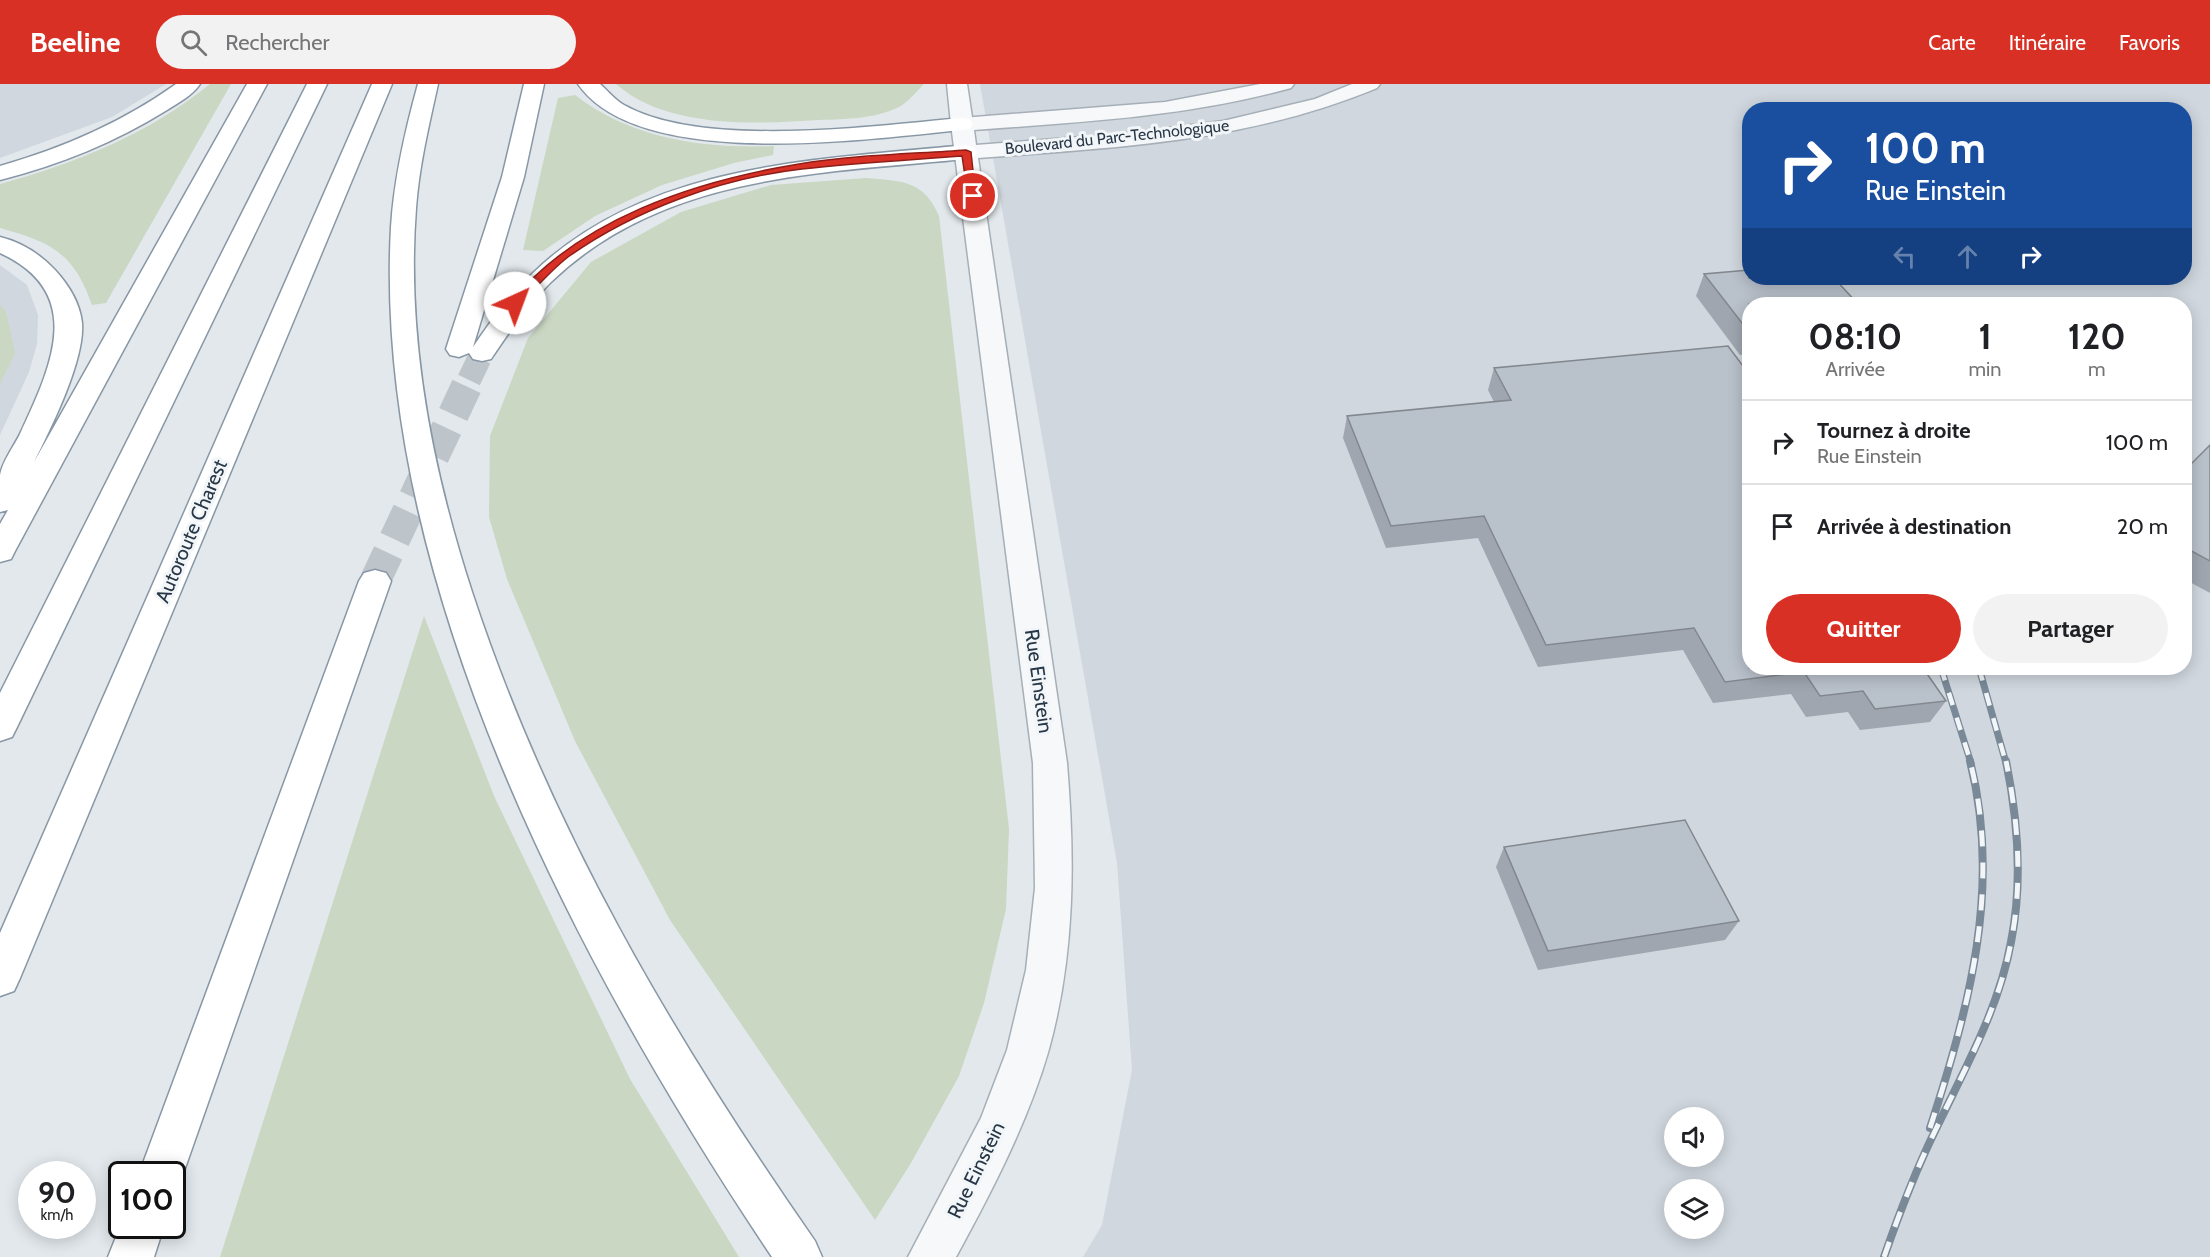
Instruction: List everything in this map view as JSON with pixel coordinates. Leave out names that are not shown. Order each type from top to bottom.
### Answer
[{"type":"highway","points":[[0,173],[96,141],[150,112],[190,84]]},
{"type":"highway","points":[[0,550],[257,84]]},
{"type":"highway","points":[[0,727],[317,84]]},
{"type":"highway","name":"Autoroute Charest","points":[[0,978],[382,84]]},
{"type":"highway","points":[[428,84],[414,149],[403,225],[402,311],[418,449],[449,576],[512,747],[590,914],[669,1055],[750,1188],[799,1257]]},
{"type":"highway","points":[[534,84],[470,351],[562,257],[618,223],[661,204],[702,189],[768,172],[832,163],[964,138]]},
{"type":"highway","points":[[588,84],[603,100],[632,116],[671,128],[717,135],[964,138]]},
{"type":"highway","points":[[0,244],[25,256],[41,268],[63,302],[69,329],[69,338],[51,396],[0,502]]},
{"type":"highway","points":[[165,1161],[375,581]]},
{"type":"highway","points":[[131,1257],[137,1239]]},
{"type":"street","name":"Rue Einstein","points":[[930,1257],[987,1152],[1015,1089],[1035,1023],[1048,966],[1056,862],[1050,763],[957,84]]},
{"type":"street","name":"Boulevard du Parc-Technologique","points":[[964,138],[1186,106],[1240,96],[1284,84]]},
{"type":"street","name":"Boulevard du Parc-Technologique","points":[[964,138],[1213,129],[1275,117],[1370,84]]},
{"type":"shaded area","points":[[0,84],[166,84],[112,117],[0,158]]},
{"type":"shaded area","points":[[980,84],[2210,84],[2210,1257],[1083,1257],[1102,1225],[1132,1070],[1117,863]]},
{"type":"shaded area","points":[[0,265],[27,285],[38,315],[37,344],[29,372],[0,435]]},
{"type":"green space","points":[[210,84],[231,84],[106,303],[92,305],[77,273],[58,252],[33,239],[0,228],[0,184],[56,167],[111,145],[187,102]]},
{"type":"green space","points":[[616,84],[923,85],[902,105],[880,114],[850,119],[741,122],[686,116],[660,109],[637,99]]},
{"type":"green space","points":[[575,95],[620,122],[644,131],[695,143],[774,146],[773,155],[734,163],[662,185],[595,216],[543,251],[523,250],[558,98]]},
{"type":"green space","points":[[866,178],[901,182],[919,189],[933,204],[939,216],[1009,829],[1006,909],[984,1003],[959,1076],[911,1163],[875,1220],[670,920],[575,741],[507,579],[489,517],[490,436],[528,338],[591,262],[681,212],[771,185]]},
{"type":"green space","points":[[0,305],[6,312],[15,353],[0,384]]},
{"type":"green space","points":[[424,616],[494,796],[630,1079],[739,1257],[220,1257]]},
{"type":"building","points":[[1742,271],[1742,285],[1840,285],[1852,297],[1742,297],[1742,323],[1704,274]]},
{"type":"building","points":[[1728,346],[1742,365],[1742,675],[1780,675],[1725,682],[1694,628],[1546,645],[1484,516],[1391,526],[1347,416],[1511,400],[1494,368]]},
{"type":"building","points":[[2210,445],[2210,561],[2192,551],[2192,463]]},
{"type":"building","points":[[1806,675],[1928,675],[1946,701],[1875,709],[1863,691],[1820,696]]},
{"type":"building","points":[[1685,820],[1739,921],[1548,951],[1504,847]]},
{"type":"tunnel","points":[[469,380],[482,353]]},
{"type":"tunnel","points":[[375,581],[470,379]]},
{"type":"railway","points":[[1943,675],[1971,763]]},
{"type":"railway","points":[[1981,675],[2006,763]]},
{"type":"railway","points":[[1930,1128],[1957,1038],[1977,947],[1982,901],[1983,855],[1979,808],[1970,761]]},
{"type":"railway","points":[[1884,1257],[1921,1162],[1989,1015],[2005,967],[2015,919],[2018,874],[2014,806],[2006,761]]},
{"type":"route","points":[[515,303],[562,257],[590,238],[627,218],[661,204],[736,179],[800,166],[966,152],[973,196]]}]
